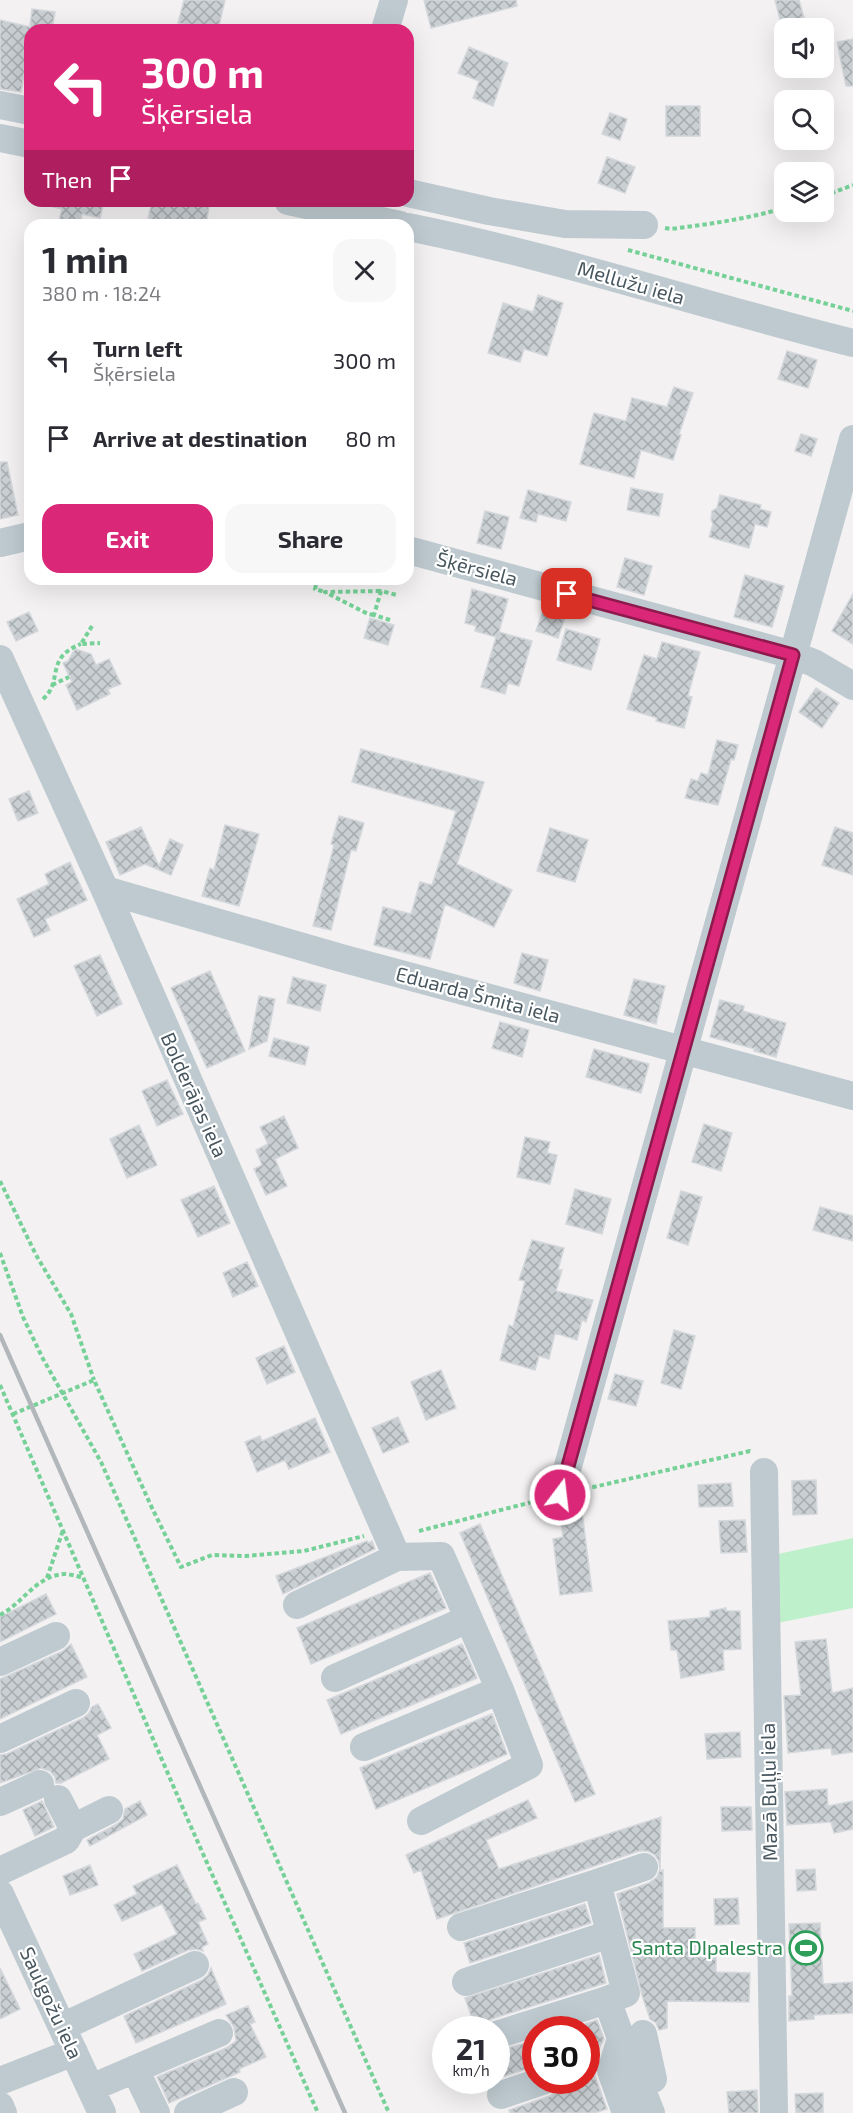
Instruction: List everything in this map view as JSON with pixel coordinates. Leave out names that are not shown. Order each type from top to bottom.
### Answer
[{"type":"street","points":[[387,24],[394,0]]},
{"type":"street","points":[[0,105],[24,110]]},
{"type":"street","points":[[0,138],[24,143]]},
{"type":"street","points":[[414,195],[565,224],[644,225]]},
{"type":"street","points":[[297,210],[359,219]]},
{"type":"street","name":"Mellužu iela","points":[[414,228],[547,260],[853,343]]},
{"type":"street","points":[[560,1495],[853,439]]},
{"type":"street","points":[[0,543],[24,537]]},
{"type":"street","name":"Šķērsiela","points":[[414,552],[793,655],[814,663],[853,686]]},
{"type":"street","name":"Bolderājas iela","points":[[0,659],[105,890],[397,1557]]},
{"type":"street","name":"Eduarda Šmita iela","points":[[105,890],[341,958],[853,1096]]},
{"type":"street","name":"Mazā Buļļu iela","points":[[764,1472],[774,2113]]},
{"type":"street","points":[[297,1605],[397,1557],[441,1556],[500,1690],[529,1766],[421,1821]]},
{"type":"street","points":[[335,1678],[468,1619]]},
{"type":"street","points":[[0,1662],[56,1636]]},
{"type":"street","points":[[364,1747],[500,1690]]},
{"type":"street","points":[[0,1739],[76,1702]]},
{"type":"street","points":[[0,1802],[49,1791],[73,1828]]},
{"type":"street","points":[[0,1871],[66,1840],[73,1828],[109,1810]]},
{"type":"street","points":[[461,1928],[644,1867]]},
{"type":"street","points":[[510,2031],[626,1993],[597,1883]]},
{"type":"street","name":"Saulgožu iela","points":[[0,1894],[97,2101]]},
{"type":"street","points":[[466,1982],[610,1934]]},
{"type":"street","points":[[0,2081],[195,1965]]},
{"type":"street","points":[[607,2000],[660,2113]]},
{"type":"street","points":[[97,2101],[135,2069],[219,2033]]},
{"type":"street","points":[[600,2059],[626,2043]]},
{"type":"street","points":[[626,2043],[611,2071],[626,2113]]},
{"type":"street","points":[[626,2043],[651,2113]]},
{"type":"street","points":[[135,2069],[156,2113]]},
{"type":"street","points":[[501,2095],[522,2088]]},
{"type":"street","points":[[188,2113],[234,2092]]},
{"type":"street","points":[[0,2106],[3,2113]]},
{"type":"path","points":[[834,192],[853,184]]},
{"type":"path","points":[[644,225],[671,229],[719,223],[774,210]]},
{"type":"path","points":[[619,248],[652,255],[853,311]]},
{"type":"path","points":[[316,585],[315,589],[369,614],[390,620]]},
{"type":"path","points":[[325,592],[381,591],[397,595]]},
{"type":"path","points":[[374,615],[381,591]]},
{"type":"path","points":[[81,644],[92,626]]},
{"type":"path","points":[[41,700],[46,696],[52,684],[56,664],[71,648],[81,644],[100,643]]},
{"type":"path","points":[[52,684],[69,677]]},
{"type":"path","points":[[0,1180],[36,1255],[71,1314],[94,1380],[181,1567],[212,1555],[245,1556],[304,1551],[385,1532]]},
{"type":"path","points":[[0,1253],[23,1317],[62,1393],[102,1462],[389,2113]]},
{"type":"path","points":[[13,1414],[94,1380]]},
{"type":"path","points":[[0,1385],[188,1820],[318,2113]]},
{"type":"path","points":[[46,1579],[63,1530]]},
{"type":"path","points":[[0,1615],[8,1611],[41,1581],[65,1574],[83,1578]]},
{"type":"green space","points":[[853,1538],[853,1608],[777,1623],[778,1554]]},
{"type":"building","points":[[184,0],[225,0],[219,24],[178,23]]},
{"type":"building","points":[[424,0],[516,0],[517,6],[431,28]]},
{"type":"building","points":[[775,0],[799,0],[804,18],[780,18]]},
{"type":"building","points":[[32,9],[55,12],[53,24],[30,24]]},
{"type":"building","points":[[0,20],[24,26],[24,75],[21,92],[0,89]]},
{"type":"building","points":[[853,39],[853,86],[846,86],[837,42]]},
{"type":"building","points":[[469,47],[508,63],[493,106],[473,98],[479,81],[458,73]]},
{"type":"building","points":[[666,106],[700,106],[700,136],[666,136]]},
{"type":"building","points":[[610,113],[627,119],[620,140],[602,134]]},
{"type":"building","points":[[607,157],[635,167],[625,193],[598,183]]},
{"type":"building","points":[[53,207],[103,207],[100,218],[82,214],[81,219],[59,219],[62,209]]},
{"type":"building","points":[[151,207],[209,207],[207,219],[148,219]]},
{"type":"building","points":[[538,295],[563,303],[547,356],[524,349],[520,362],[488,353],[503,303],[533,312]]},
{"type":"building","points":[[787,351],[817,360],[808,388],[778,379]]},
{"type":"building","points":[[674,387],[693,393],[673,460],[641,450],[634,478],[580,464],[594,413],[626,421],[632,398],[667,407]]},
{"type":"building","points":[[801,434],[817,439],[811,456],[795,451]]},
{"type":"building","points":[[0,462],[7,462],[18,515],[0,519]]},
{"type":"building","points":[[631,488],[663,494],[659,516],[627,510]]},
{"type":"building","points":[[528,490],[571,502],[566,521],[538,514],[536,522],[520,518]]},
{"type":"building","points":[[720,495],[761,505],[760,509],[771,512],[767,527],[755,524],[749,548],[709,537],[713,524],[712,511],[717,508]]},
{"type":"building","points":[[485,511],[509,517],[501,549],[477,543]]},
{"type":"building","points":[[625,558],[652,566],[644,595],[617,587]]},
{"type":"building","points":[[745,575],[784,586],[772,627],[734,617]]},
{"type":"building","points":[[472,589],[508,599],[499,632],[532,641],[519,686],[508,683],[505,694],[481,687],[496,637],[475,631],[476,626],[465,623]]},
{"type":"building","points":[[853,594],[853,644],[832,631]]},
{"type":"building","points":[[543,610],[565,617],[558,638],[536,631]]},
{"type":"building","points":[[29,612],[38,631],[16,641],[7,622]]},
{"type":"building","points":[[370,618],[394,625],[388,645],[364,638]]},
{"type":"building","points":[[566,629],[600,639],[591,670],[557,660]]},
{"type":"building","points":[[662,642],[700,652],[688,696],[692,697],[684,728],[656,721],[657,718],[627,709],[644,655],[657,659]]},
{"type":"building","points":[[75,649],[91,654],[96,665],[109,659],[121,684],[108,689],[110,694],[77,710],[66,685],[72,682],[63,663],[68,661]]},
{"type":"building","points":[[816,688],[839,703],[822,728],[799,712]]},
{"type":"building","points":[[717,740],[738,745],[734,760],[731,759],[718,805],[685,798],[691,779],[698,781],[701,773],[708,775]]},
{"type":"building","points":[[361,749],[484,782],[457,864],[512,890],[494,927],[445,904],[430,959],[374,945],[383,907],[411,914],[420,882],[432,885],[456,811],[352,782]]},
{"type":"building","points":[[29,791],[38,813],[18,821],[9,799]]},
{"type":"building","points":[[339,816],[364,823],[356,851],[351,850],[331,930],[313,926],[334,845],[331,844]]},
{"type":"building","points":[[225,825],[259,834],[239,906],[202,896],[210,868],[214,870]]},
{"type":"building","points":[[141,827],[159,866],[170,839],[183,845],[171,875],[145,864],[120,875],[106,842]]},
{"type":"building","points":[[835,827],[853,833],[853,875],[822,865]]},
{"type":"building","points":[[550,828],[588,840],[575,882],[537,871]]},
{"type":"building","points":[[70,862],[87,900],[45,919],[50,930],[34,937],[17,899],[49,884],[45,874]]},
{"type":"building","points":[[522,953],[548,960],[540,991],[514,983]]},
{"type":"building","points":[[100,955],[122,1004],[97,1016],[74,966]]},
{"type":"building","points":[[210,971],[245,1051],[207,1068],[171,988]]},
{"type":"building","points":[[293,977],[326,985],[320,1011],[287,1003]]},
{"type":"building","points":[[634,979],[665,986],[656,1024],[624,1015]]},
{"type":"building","points":[[259,996],[275,999],[267,1041],[249,1049]]},
{"type":"building","points":[[720,1000],[744,1006],[743,1011],[786,1023],[776,1057],[710,1037]]},
{"type":"building","points":[[500,1022],[529,1030],[522,1057],[492,1048]]},
{"type":"building","points":[[274,1038],[309,1047],[305,1065],[269,1056]]},
{"type":"building","points":[[594,1049],[649,1064],[641,1093],[586,1077]]},
{"type":"building","points":[[167,1080],[183,1114],[157,1126],[142,1091]]},
{"type":"building","points":[[284,1116],[298,1148],[275,1159],[287,1186],[266,1195],[254,1169],[262,1165],[256,1150],[268,1144],[260,1127]]},
{"type":"building","points":[[704,1124],[732,1133],[721,1171],[692,1162]]},
{"type":"building","points":[[139,1125],[157,1165],[127,1178],[110,1139]]},
{"type":"building","points":[[525,1137],[550,1142],[547,1153],[557,1155],[550,1184],[517,1177]]},
{"type":"building","points":[[214,1186],[230,1223],[198,1237],[181,1200]]},
{"type":"building","points":[[575,1189],[611,1199],[602,1234],[566,1224]]},
{"type":"building","points":[[681,1191],[702,1197],[688,1245],[667,1238]]},
{"type":"building","points":[[820,1207],[853,1216],[853,1241],[813,1230]]},
{"type":"building","points":[[532,1240],[564,1248],[558,1270],[562,1270],[556,1291],[593,1300],[586,1322],[582,1320],[577,1340],[555,1333],[549,1359],[539,1356],[535,1370],[500,1360],[509,1325],[513,1327],[525,1281],[519,1280]]},
{"type":"building","points":[[247,1262],[258,1286],[233,1297],[223,1273]]},
{"type":"building","points":[[674,1330],[695,1336],[681,1389],[661,1383]]},
{"type":"building","points":[[284,1346],[295,1372],[267,1384],[256,1358]]},
{"type":"building","points":[[441,1370],[456,1408],[426,1420],[411,1382]]},
{"type":"building","points":[[615,1374],[643,1381],[636,1406],[608,1399]]},
{"type":"building","points":[[398,1417],[409,1442],[383,1453],[372,1428]]},
{"type":"building","points":[[315,1418],[330,1452],[289,1469],[285,1460],[257,1472],[245,1442],[260,1436],[262,1441]]},
{"type":"building","points":[[816,1480],[817,1514],[793,1515],[792,1481]]},
{"type":"building","points":[[731,1483],[733,1506],[699,1507],[698,1485]]},
{"type":"building","points":[[582,1511],[592,1591],[560,1595],[553,1539],[563,1537],[560,1514]]},
{"type":"building","points":[[745,1520],[747,1552],[721,1553],[719,1521]]},
{"type":"building","points":[[480,1524],[595,1794],[575,1802],[460,1533]]},
{"type":"building","points":[[367,1541],[368,1543],[372,1541],[375,1549],[283,1594],[276,1576]]},
{"type":"building","points":[[430,1573],[446,1608],[311,1664],[297,1628]]},
{"type":"building","points":[[46,1594],[56,1614],[0,1642],[0,1617]]},
{"type":"building","points":[[726,1608],[726,1611],[740,1611],[741,1649],[723,1650],[724,1670],[681,1678],[677,1650],[671,1650],[668,1621],[710,1617],[710,1611]]},
{"type":"building","points":[[826,1639],[832,1693],[853,1688],[853,1752],[832,1755],[831,1748],[788,1753],[784,1696],[801,1695],[795,1642]]},
{"type":"building","points":[[71,1644],[87,1677],[0,1719],[0,1679],[63,1651]]},
{"type":"building","points":[[462,1644],[477,1678],[341,1734],[327,1700]]},
{"type":"building","points":[[98,1704],[111,1728],[97,1735],[109,1759],[61,1783],[56,1783],[50,1771],[41,1768],[0,1783],[0,1755],[7,1754],[83,1718],[92,1707]]},
{"type":"building","points":[[492,1714],[507,1754],[376,1809],[360,1768]]},
{"type":"building","points":[[740,1732],[741,1757],[707,1759],[705,1734]]},
{"type":"building","points":[[827,1789],[828,1806],[853,1801],[853,1829],[834,1833],[831,1822],[787,1825],[785,1792]]},
{"type":"building","points":[[528,1800],[537,1818],[486,1840],[499,1869],[661,1817],[660,1871],[663,1870],[663,1928],[695,1928],[695,1957],[716,1957],[716,1972],[750,1973],[749,2002],[667,2001],[667,2028],[659,2030],[656,2023],[650,2019],[617,1894],[649,1883],[657,1877],[660,1870],[659,1861],[648,1851],[639,1851],[437,1919],[421,1870],[414,1873],[406,1855]]},
{"type":"building","points":[[42,1801],[54,1827],[35,1836],[23,1810]]},
{"type":"building","points":[[140,1801],[147,1815],[90,1846],[87,1840],[117,1824],[123,1819],[125,1809]]},
{"type":"building","points":[[721,1807],[751,1807],[752,1830],[722,1831]]},
{"type":"building","points":[[90,1865],[98,1885],[70,1895],[63,1876]]},
{"type":"building","points":[[177,1865],[206,1919],[198,1922],[208,1944],[202,1947],[203,1951],[188,1950],[142,1971],[134,1954],[177,1934],[162,1904],[122,1921],[114,1905],[137,1894],[133,1886]]},
{"type":"building","points":[[815,1869],[816,1890],[797,1891],[796,1870]]},
{"type":"building","points":[[738,1898],[739,1924],[715,1925],[714,1899]]},
{"type":"building","points":[[585,1904],[591,1923],[470,1963],[464,1943]]},
{"type":"building","points":[[820,1923],[823,1984],[853,1982],[853,2013],[814,2015],[814,2019],[789,2021],[789,1996],[792,1996],[789,1924]]},
{"type":"building","points":[[599,1955],[606,1983],[501,2016],[471,2016],[465,1998]]},
{"type":"building","points":[[0,1968],[20,2009],[0,2019]]},
{"type":"building","points":[[211,1968],[226,2004],[136,2043],[124,2016],[202,1980]]},
{"type":"building","points":[[248,2006],[255,2022],[250,2024],[266,2057],[239,2069],[240,2072],[169,2103],[157,2077],[226,2048],[236,2041],[234,2027],[226,2015]]},
{"type":"building","points":[[600,2028],[604,2039],[600,2047]]},
{"type":"building","points":[[522,2044],[522,2071],[510,2074],[510,2047]]},
{"type":"building","points":[[600,2090],[607,2109],[595,2113],[510,2113],[509,2110],[552,2094],[600,2094]]},
{"type":"building","points":[[757,2090],[758,2113],[729,2113],[727,2092]]},
{"type":"building","points":[[823,2093],[823,2113],[796,2113],[795,2094]]},
{"type":"railway","points":[[0,1335],[345,2113]]},
{"type":"place","name":"Santa DIpalestra","points":[[806,1948]]},
{"type":"route","points":[[560,1495],[793,655],[567,594]]}]
